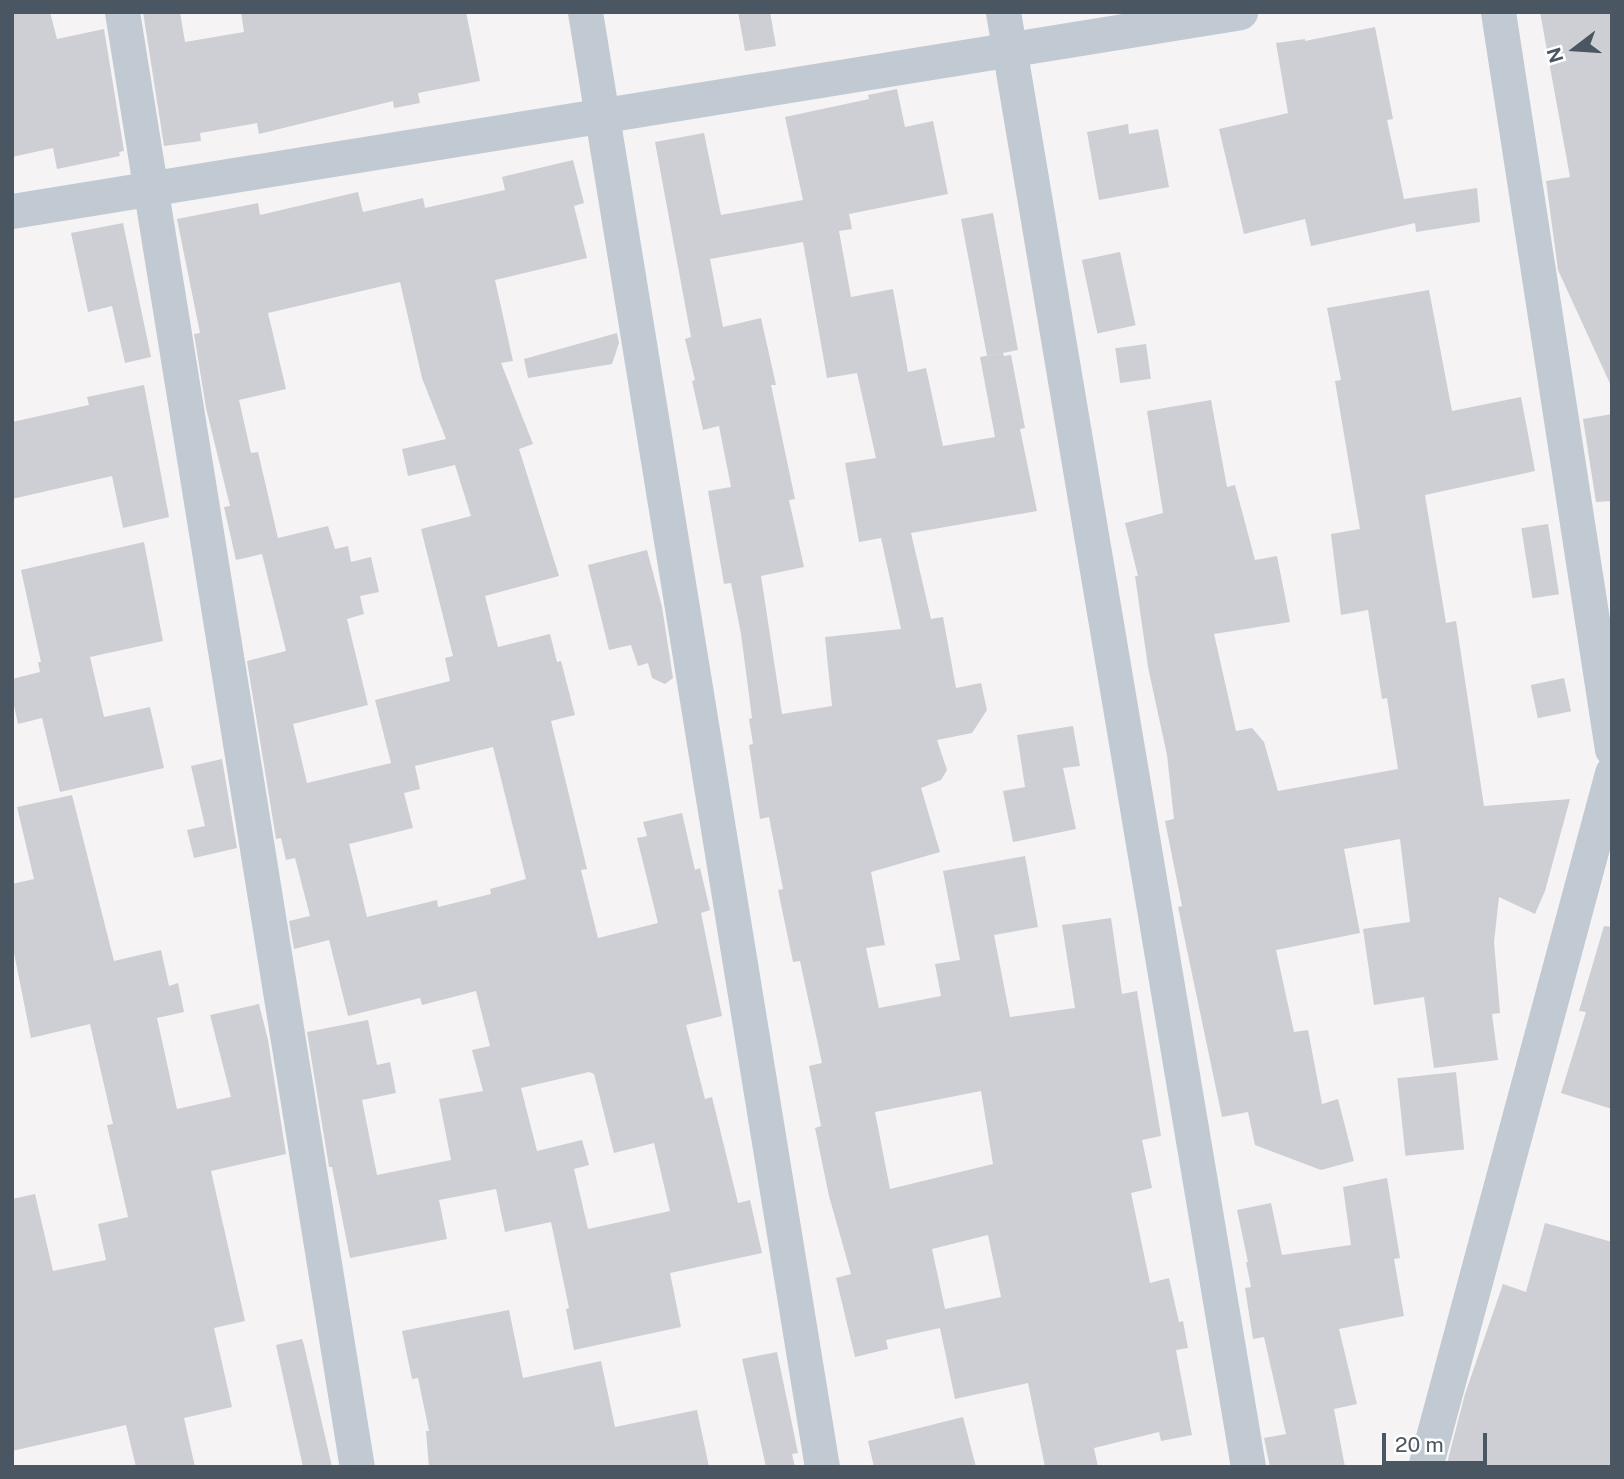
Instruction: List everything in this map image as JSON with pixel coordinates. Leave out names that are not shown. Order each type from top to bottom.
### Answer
[{"type":"street","points":[[122,12],[357,1467]]},
{"type":"street","points":[[585,12],[822,1467]]},
{"type":"street","points":[[1003,12],[1248,1467]]},
{"type":"street","points":[[12,211],[1009,47],[1240,12]]},
{"type":"street","points":[[1498,12],[1612,748]]},
{"type":"street","points":[[1425,1467],[1612,773]]},
{"type":"building","points":[[12,12],[50,12],[57,39],[104,29],[124,151],[119,152],[120,156],[57,169],[53,148],[12,157]]},
{"type":"building","points":[[143,12],[180,12],[185,42],[244,32],[241,12],[466,12],[480,81],[418,93],[420,103],[394,108],[393,101],[259,134],[257,123],[200,133],[201,141],[164,146]]},
{"type":"building","points":[[738,12],[770,12],[776,46],[745,51]]},
{"type":"building","points":[[1540,12],[1612,12],[1612,388],[1558,270],[1546,181],[1570,177]]},
{"type":"building","points":[[1375,27],[1393,119],[1387,120],[1404,199],[1477,188],[1480,222],[1416,232],[1415,223],[1311,246],[1305,219],[1244,234],[1219,129],[1288,113],[1276,43],[1305,41]]},
{"type":"building","points":[[897,89],[905,127],[933,121],[948,194],[849,214],[852,229],[839,231],[851,297],[893,289],[908,372],[926,368],[943,446],[995,437],[980,357],[987,356],[961,219],[993,213],[1018,350],[1003,353],[1004,356],[1011,355],[1025,428],[1020,429],[1037,511],[911,533],[931,619],[943,617],[956,688],[981,683],[987,710],[972,733],[937,740],[947,770],[941,780],[921,788],[940,852],[871,872],[885,945],[866,948],[879,1008],[941,996],[935,964],[960,960],[943,871],[1025,856],[1038,927],[994,935],[1010,1017],[1075,1008],[1062,925],[1111,918],[1122,994],[1137,991],[1161,1136],[1142,1140],[1152,1188],[1131,1193],[1150,1283],[1169,1278],[1179,1322],[1183,1321],[1188,1348],[1176,1350],[1192,1435],[1161,1441],[1159,1432],[1094,1448],[1098,1467],[1045,1467],[1028,1383],[955,1399],[940,1328],[886,1340],[888,1349],[855,1357],[836,1278],[851,1274],[829,1196],[815,1128],[821,1126],[809,1066],[822,1063],[800,961],[793,962],[778,890],[783,889],[769,817],[760,819],[749,745],[753,744],[749,719],[752,718],[741,634],[731,583],[724,584],[708,491],[731,487],[719,426],[703,430],[692,381],[695,380],[685,339],[691,337],[655,142],[704,133],[721,215],[803,200],[785,117],[869,99],[868,95]],"holes":[[[803,242],[827,378],[857,373],[876,458],[845,463],[859,542],[881,538],[901,629],[825,637],[832,706],[782,714],[761,576],[804,567],[789,500],[795,499],[771,385],[776,385],[761,318],[723,327],[710,259]],[[981,1091],[993,1164],[890,1189],[875,1112]],[[988,1235],[1001,1297],[945,1309],[932,1249]]]},
{"type":"building","points":[[1128,124],[1129,134],[1158,129],[1169,187],[1099,200],[1087,132]]},
{"type":"building","points":[[573,160],[584,203],[574,206],[587,258],[495,280],[513,361],[501,363],[533,444],[519,449],[559,576],[485,596],[498,647],[550,634],[557,662],[561,661],[575,715],[551,721],[587,869],[581,870],[598,938],[658,923],[637,838],[647,836],[643,822],[682,813],[695,870],[700,868],[710,910],[701,913],[722,1016],[686,1025],[705,1099],[712,1097],[738,1203],[750,1200],[762,1253],[670,1273],[681,1327],[574,1350],[566,1309],[569,1308],[551,1222],[505,1232],[496,1189],[439,1200],[447,1239],[350,1258],[332,1167],[329,1167],[307,1032],[368,1020],[377,1065],[390,1062],[396,1093],[362,1100],[377,1175],[451,1160],[439,1099],[483,1091],[472,1050],[490,1046],[476,991],[422,1005],[420,998],[348,1016],[329,940],[294,949],[289,921],[310,916],[295,858],[286,860],[281,838],[276,839],[247,661],[286,651],[262,554],[236,560],[224,507],[230,506],[206,408],[194,334],[200,333],[177,219],[258,203],[260,215],[358,192],[363,212],[423,198],[425,208],[505,190],[502,177]],"holes":[[[400,282],[422,378],[446,439],[402,449],[408,476],[455,465],[471,516],[421,529],[453,656],[445,658],[450,681],[375,700],[391,763],[307,783],[293,724],[368,705],[347,619],[364,614],[360,596],[379,592],[371,557],[351,562],[348,546],[335,549],[328,526],[278,538],[258,452],[251,453],[239,400],[286,389],[268,313]],[[493,747],[526,879],[490,889],[491,894],[438,907],[437,900],[367,917],[349,844],[413,828],[404,793],[420,789],[415,766]],[[589,1072],[594,1074],[614,1153],[654,1143],[670,1211],[588,1229],[574,1169],[589,1165],[582,1140],[537,1151],[521,1088]]]},
{"type":"building","points":[[123,223],[151,357],[125,363],[112,306],[88,312],[71,233]]},
{"type":"building","points":[[1120,252],[1136,325],[1097,333],[1082,260]]},
{"type":"building","points":[[1429,290],[1452,411],[1521,397],[1535,471],[1425,495],[1446,623],[1456,621],[1484,806],[1570,799],[1545,891],[1535,914],[1499,897],[1494,942],[1500,1013],[1492,1014],[1498,1060],[1434,1068],[1424,997],[1374,1005],[1363,929],[1410,922],[1400,839],[1344,849],[1360,933],[1276,950],[1294,1032],[1308,1030],[1322,1104],[1338,1099],[1354,1161],[1321,1170],[1255,1145],[1248,1112],[1222,1117],[1178,907],[1182,906],[1165,821],[1174,819],[1167,755],[1148,667],[1135,576],[1138,576],[1125,523],[1163,513],[1147,411],[1211,400],[1227,487],[1235,485],[1255,560],[1277,556],[1290,622],[1214,634],[1236,731],[1252,728],[1264,742],[1278,791],[1398,769],[1387,698],[1382,699],[1368,610],[1341,615],[1331,534],[1360,529],[1335,381],[1341,380],[1327,308]]},
{"type":"building","points":[[617,333],[619,343],[612,364],[528,378],[524,359]]},
{"type":"building","points":[[1146,344],[1151,379],[1120,383],[1115,348]]},
{"type":"building","points":[[144,385],[169,517],[123,528],[112,476],[12,499],[12,422],[89,405],[87,397]]},
{"type":"building","points":[[1612,414],[1612,501],[1596,502],[1583,419]]},
{"type":"building","points":[[1548,524],[1559,594],[1532,598],[1521,528]]},
{"type":"building","points":[[144,542],[163,641],[90,657],[104,717],[150,707],[164,768],[60,792],[42,718],[18,724],[12,696],[12,679],[40,672],[38,662],[41,662],[21,570]]},
{"type":"building","points":[[647,550],[662,607],[673,678],[665,684],[652,678],[648,663],[638,666],[631,645],[609,650],[588,565]]},
{"type":"building","points":[[1564,678],[1571,711],[1538,718],[1531,685]]},
{"type":"building","points":[[1073,726],[1080,766],[1063,768],[1076,829],[1013,842],[1003,791],[1025,787],[1017,735]]},
{"type":"building","points":[[222,759],[237,848],[194,858],[187,830],[205,826],[191,766]]},
{"type":"building","points":[[72,795],[114,961],[161,950],[169,986],[178,983],[184,1012],[157,1018],[177,1109],[231,1097],[210,1015],[259,1004],[268,1040],[286,1154],[211,1171],[245,1321],[214,1328],[232,1407],[184,1418],[195,1467],[136,1467],[126,1425],[12,1451],[12,1199],[35,1194],[53,1271],[106,1260],[98,1224],[128,1217],[107,1125],[113,1124],[90,1024],[31,1038],[12,943],[12,884],[34,879],[17,807]]},
{"type":"building","points":[[1604,926],[1612,927],[1612,1109],[1561,1093],[1586,1012],[1579,1011]]},
{"type":"building","points":[[1456,1072],[1464,1150],[1405,1156],[1397,1078]]},
{"type":"building","points":[[1387,1178],[1400,1258],[1394,1259],[1404,1316],[1339,1329],[1357,1404],[1334,1409],[1345,1467],[1270,1467],[1264,1438],[1286,1434],[1264,1337],[1253,1339],[1245,1288],[1251,1287],[1248,1262],[1237,1210],[1271,1203],[1282,1255],[1351,1245],[1343,1187]]},
{"type":"building","points":[[1545,1223],[1612,1242],[1612,1467],[1446,1467],[1465,1394],[1503,1284],[1526,1292]]},
{"type":"building","points":[[509,1310],[523,1378],[601,1361],[615,1427],[697,1410],[709,1467],[429,1467],[426,1431],[429,1431],[418,1378],[412,1379],[402,1331]]},
{"type":"building","points":[[302,1339],[332,1467],[303,1467],[276,1345]]},
{"type":"building","points":[[777,1352],[798,1453],[792,1454],[795,1467],[766,1467],[742,1359]]},
{"type":"building","points":[[963,1417],[976,1467],[874,1467],[868,1441]]}]
